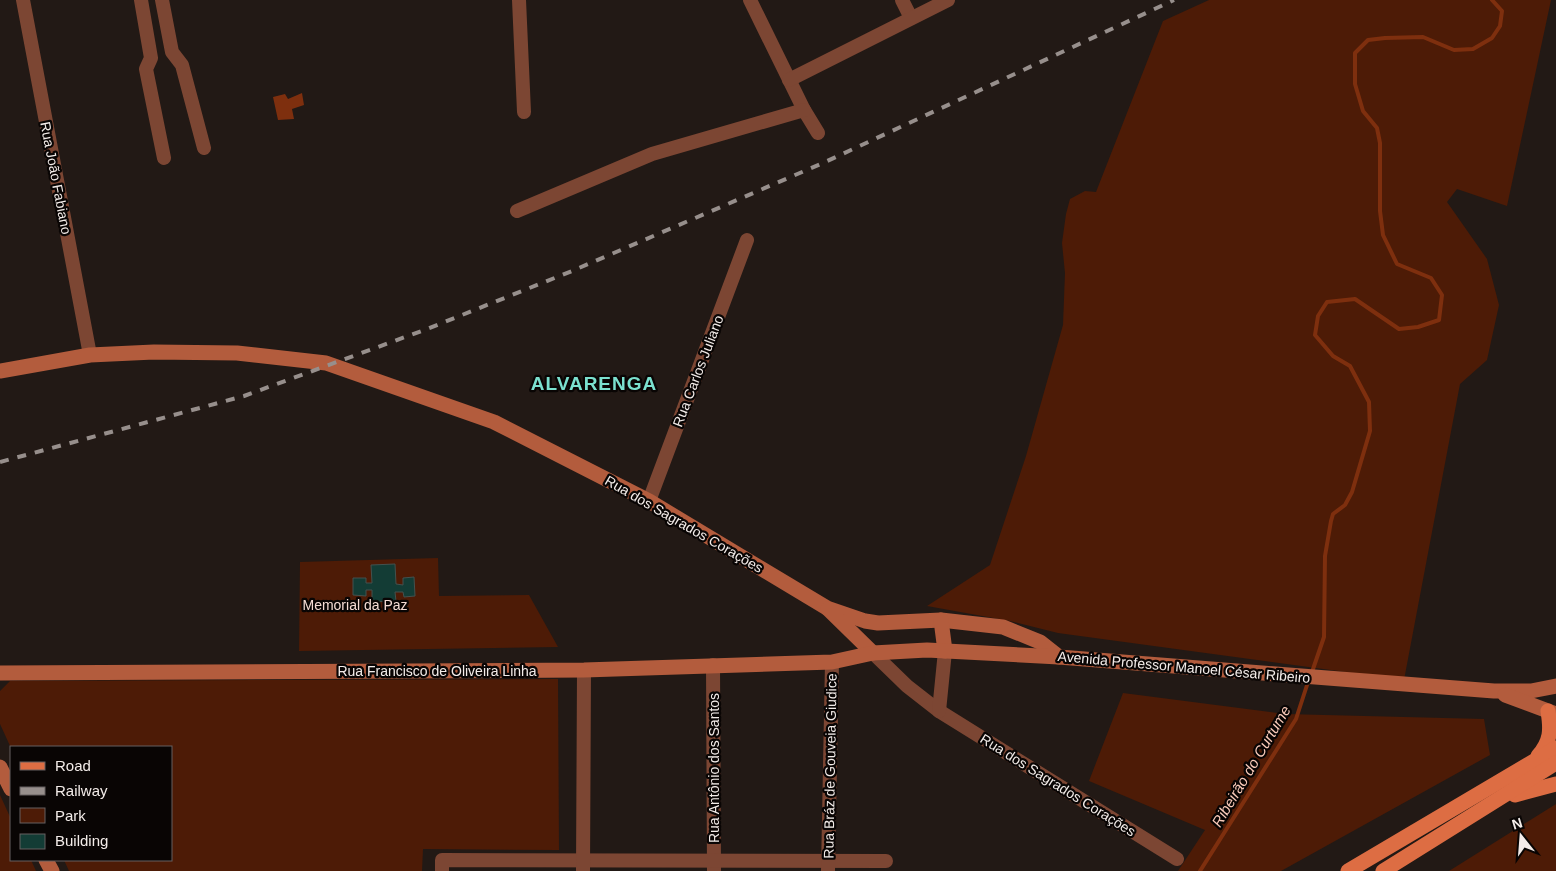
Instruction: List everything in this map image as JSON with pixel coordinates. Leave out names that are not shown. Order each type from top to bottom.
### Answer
[{"type":"main road","name":"Rua dos Sagrados Corações","points":[[0,371],[90,355],[154,352],[238,353],[326,363],[485,418],[649,501],[827,608]]},
{"type":"main road","points":[[827,608],[865,621],[878,623],[941,620],[1003,627],[1040,642],[1059,657]]},
{"type":"main road","points":[[827,608],[873,653]]},
{"type":"main road","points":[[941,620],[945,651]]},
{"type":"main road","name":"Avenida Professor Manoel César Ribeiro","points":[[873,653],[945,651],[1059,657],[1494,691],[1531,690],[1556,686]]},
{"type":"main road","name":"Rua Francisco de Oliveira Linha","points":[[0,673],[584,670],[713,664],[832,662],[873,653]]},
{"type":"main road","points":[[0,681],[28,672]]},
{"type":"main road","name":"Avenida Professor Manoel César Ribeiro","points":[[1494,691],[1552,713]]},
{"type":"main road","points":[[1531,763],[1546,746],[1550,736],[1552,713]]},
{"type":"main road","points":[[1348,871],[1556,748]]},
{"type":"main road","points":[[1392,869],[1556,764]]},
{"type":"main road","points":[[0,767],[10,787]]},
{"type":"main road","points":[[1499,799],[1556,784]]},
{"type":"street","name":"Rua João Fabiano","points":[[23,0],[90,355]]},
{"type":"street","points":[[141,0],[151,58]]},
{"type":"street","points":[[162,0],[172,52],[182,64],[204,148]]},
{"type":"street","points":[[519,0],[524,112]]},
{"type":"street","points":[[750,0],[804,110],[818,133]]},
{"type":"street","points":[[902,0],[911,18]]},
{"type":"street","points":[[789,80],[948,0]]},
{"type":"street","points":[[164,158],[146,69],[151,58],[161,51],[172,52]]},
{"type":"street","points":[[518,210],[652,154],[804,110]]},
{"type":"street","name":"Rua Carlos Juliano","points":[[649,501],[747,240]]},
{"type":"street","points":[[939,711],[945,651]]},
{"type":"street","name":"Rua dos Sagrados Corações","points":[[873,653],[907,686],[939,711],[1177,859]]},
{"type":"street","name":"Rua Bráz de Gouveia Giudice","points":[[828,866],[832,662]]},
{"type":"street","name":"Rua Antônio dos Santos","points":[[713,664],[714,866]]},
{"type":"street","points":[[583,865],[584,670]]},
{"type":"street","points":[[442,865],[828,866],[886,861]]},
{"type":"green space","points":[[1209,0],[1551,0],[1507,206],[1457,189],[1447,202],[1487,259],[1499,305],[1487,360],[1460,384],[1404,680],[1058,633],[1010,621],[927,606],[990,565],[1026,456],[1063,325],[1065,273],[1062,243],[1070,199],[1085,191],[1096,192],[1163,21]]},
{"type":"green space","name":"Memorial da Paz","points":[[438,558],[439,596],[529,595],[558,647],[299,651],[300,562]]},
{"type":"green space","points":[[558,679],[559,850],[423,849],[422,871],[69,871],[64,861],[172,861],[172,746],[10,746],[0,724],[0,691],[10,681]]},
{"type":"green space","points":[[1123,693],[1285,714],[1484,719],[1490,755],[1281,871],[1178,871],[1205,830],[1089,781]]},
{"type":"green space","points":[[0,795],[10,817],[10,861],[31,861],[36,871],[0,871]]},
{"type":"green space","points":[[1556,804],[1556,871],[1449,871]]},
{"type":"shaded area","points":[[302,93],[304,105],[292,109],[294,119],[278,120],[273,97],[285,94],[288,99]]},
{"type":"building","points":[[395,564],[396,584],[403,585],[403,578],[414,577],[415,596],[404,597],[403,592],[395,592],[396,601],[372,602],[372,590],[366,590],[366,596],[353,595],[353,578],[366,578],[366,583],[372,583],[371,565]]},
{"type":"waterway","name":"Ribeirão do Curtume","points":[[1312,672],[1324,637],[1325,556],[1331,521],[1333,514],[1345,505],[1352,492],[1370,431],[1369,402],[1350,366],[1333,356],[1315,335],[1318,316],[1327,302],[1355,299],[1399,329],[1418,327],[1439,320],[1442,295],[1431,278],[1397,264],[1383,235],[1380,211],[1380,143],[1377,128],[1363,111],[1355,84],[1355,53],[1368,40],[1385,38],[1423,37],[1454,50],[1473,49],[1492,38],[1500,26],[1502,11],[1492,0]]},
{"type":"waterway","name":"Ribeirão do Curtume","points":[[1200,871],[1296,719],[1309,679]]},
{"type":"railway","points":[[0,462],[244,396],[427,329],[572,271],[823,163],[1174,0]]},
{"type":"district","name":"ALVARENGA","points":[[594,383]]}]
